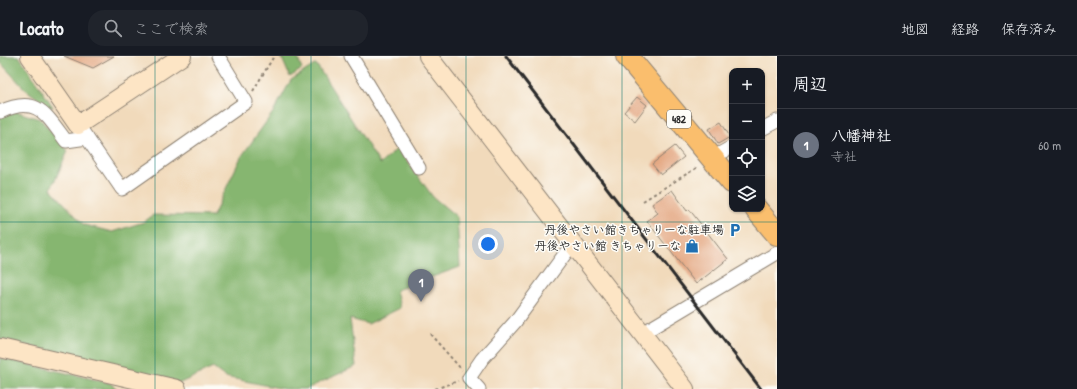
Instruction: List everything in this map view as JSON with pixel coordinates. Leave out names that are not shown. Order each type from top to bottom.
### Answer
[{"type":"highway","name":"482","points":[[627,56],[729,178]]},
{"type":"highway","points":[[759,212],[777,234]]},
{"type":"street","points":[[30,56],[122,189],[246,102],[218,56]]},
{"type":"street","points":[[0,112],[12,106],[29,104],[46,114],[66,141],[82,132],[182,56]]},
{"type":"street","points":[[351,56],[419,168]]},
{"type":"street","points":[[428,56],[641,334],[685,389]]},
{"type":"street","points":[[765,127],[777,121]]},
{"type":"street","points":[[712,158],[729,149]]},
{"type":"street","points":[[479,389],[469,378],[482,359],[515,322],[572,243]]},
{"type":"street","points":[[641,334],[777,253]]},
{"type":"street","points":[[0,348],[177,389]]},
{"type":"path","points":[[246,102],[274,56]]},
{"type":"path","points":[[643,201],[712,158]]},
{"type":"path","points":[[430,334],[469,378],[435,389]]},
{"type":"green space","points":[[0,56],[19,56],[53,107],[50,108],[24,88],[0,62]]},
{"type":"green space","points":[[281,56],[297,56],[302,69],[290,77]]},
{"type":"green space","points":[[316,64],[380,164],[398,148],[433,197],[457,217],[460,267],[396,290],[400,308],[368,324],[350,319],[356,366],[306,389],[284,389],[225,377],[213,368],[180,383],[0,339],[0,117],[14,111],[40,119],[68,151],[51,189],[84,225],[112,232],[144,222],[153,215],[213,216],[241,157],[274,111],[291,80]]},
{"type":"green space","points":[[0,358],[110,383],[117,389],[0,389]]},
{"type":"building","points":[[64,56],[114,56],[93,68]]},
{"type":"building","points":[[637,97],[647,105],[635,121],[624,112]]},
{"type":"building","points":[[721,122],[729,138],[718,144],[709,129]]},
{"type":"building","points":[[675,146],[684,157],[661,175],[652,164]]},
{"type":"building","name":"丹後やさい館 きちゃりーな","points":[[672,190],[687,211],[689,209],[728,259],[696,284],[647,221],[658,213],[652,204]]},
{"type":"railway","points":[[506,56],[761,389]]},
{"type":"place","name":"丹後やさい館きちゃりーな駐車場","points":[[735,230]]},
{"type":"place","name":"丹後やさい館 きちゃりーな","points":[[692,246]]},
{"type":"place","name":"八幡神社","points":[[421,302]]}]
